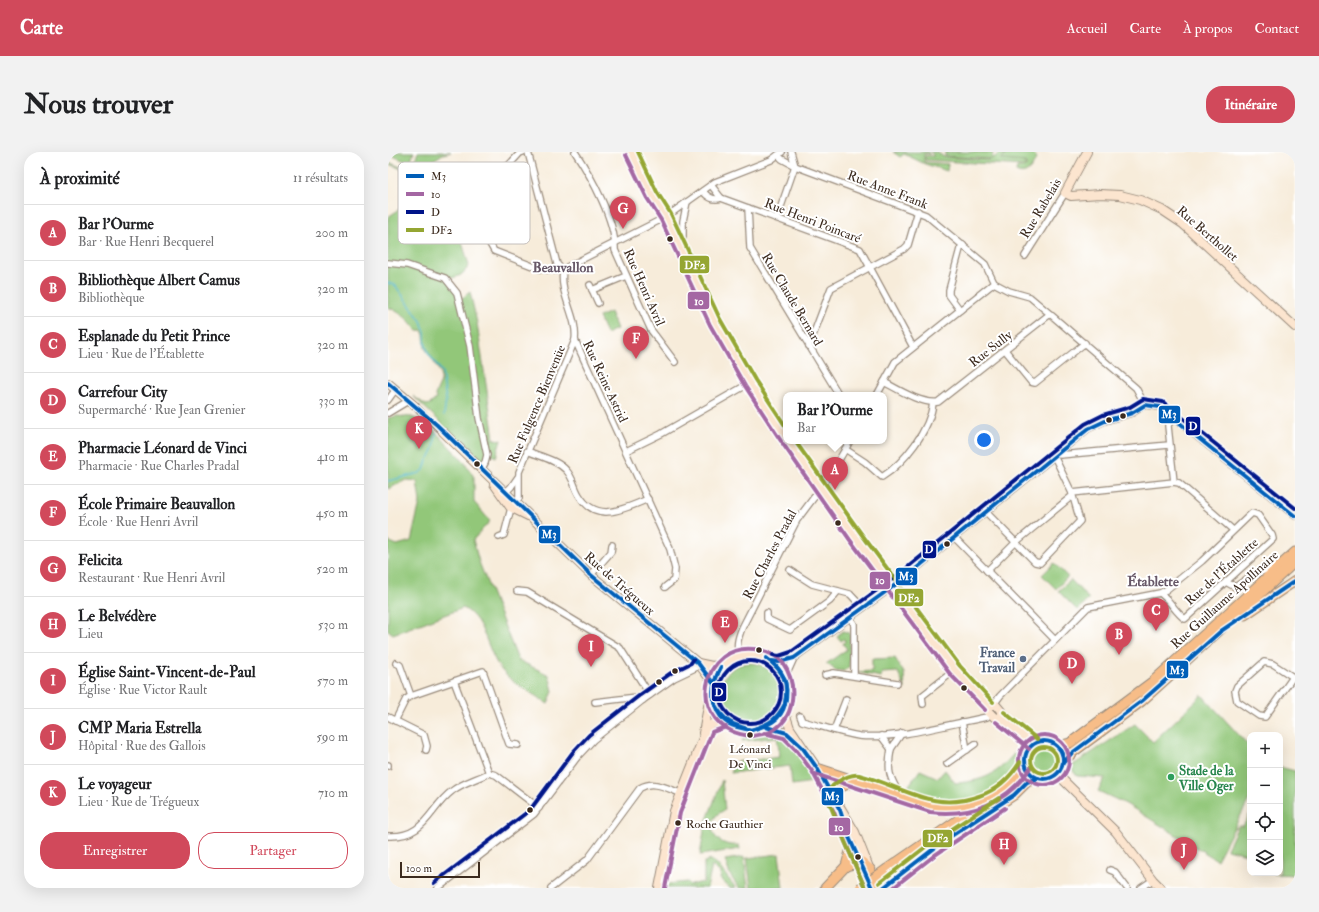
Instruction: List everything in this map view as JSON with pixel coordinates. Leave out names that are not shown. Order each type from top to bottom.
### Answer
[{"type":"main road","points":[[631,152],[652,195],[666,218],[715,322],[750,383],[783,433]]},
{"type":"main road","name":"Rue Rabelais","points":[[1065,193],[1087,152]]},
{"type":"main road","name":"Rue Berthollet","points":[[1065,193],[1071,196],[1095,194],[1120,195],[1140,200],[1162,210],[1183,224],[1295,327]]},
{"type":"main road","points":[[388,383],[415,406]]},
{"type":"main road","points":[[443,432],[512,501]]},
{"type":"main road","points":[[790,444],[955,670],[991,708],[995,718],[1000,717],[1033,744]]},
{"type":"main road","name":"Rue de Trégueux","points":[[512,501],[531,517],[591,575],[698,663],[712,686]]},
{"type":"main road","name":"Rue Guillaume Apollinaire","points":[[1054,743],[1062,745],[1070,743],[1135,696],[1295,552]]},
{"type":"main road","name":"Rue Guillaume Apollinaire","points":[[1063,762],[1072,753],[1142,702],[1295,562]]},
{"type":"main road","points":[[1221,631],[1295,581]]},
{"type":"main road","points":[[698,663],[712,666],[724,664],[739,656],[750,654],[762,656],[772,661],[780,669],[786,678],[788,693],[784,710],[777,719],[766,727],[742,730],[725,721],[715,707],[712,686]]},
{"type":"main road","points":[[700,748],[712,686],[717,673],[724,664]]},
{"type":"main road","points":[[784,710],[787,724],[817,768],[833,795],[852,844],[860,862],[874,888],[890,876],[989,799],[1014,782],[1020,776],[1025,765],[1026,753],[1033,744],[1043,741],[1054,743],[1061,752],[1063,762],[1057,774],[1048,779],[1038,778],[1026,782],[1014,795],[931,850],[890,876],[860,888]]},
{"type":"main road","points":[[659,888],[669,830],[680,793],[700,748],[707,728],[712,724],[725,721]]},
{"type":"main road","points":[[766,727],[787,733],[802,747]]},
{"type":"main road","points":[[1025,765],[1028,770],[1038,778]]},
{"type":"main road","points":[[817,768],[932,806],[946,808],[958,807],[989,799]]},
{"type":"main road","points":[[1057,774],[1116,832],[1152,880],[1161,888]]},
{"type":"main road","points":[[833,795],[843,786],[857,780]]},
{"type":"main road","points":[[840,810],[855,832],[879,888]]},
{"type":"main road","points":[[825,888],[846,866],[852,844]]},
{"type":"main road","points":[[846,866],[860,862],[864,863],[871,870]]},
{"type":"main road","points":[[883,888],[890,876]]},
{"type":"street","points":[[511,162],[520,152]]},
{"type":"street","name":"Rue Reine Astrid","points":[[528,152],[557,264],[563,271],[562,280],[575,330],[575,340],[648,499],[674,560],[674,580],[665,587]]},
{"type":"street","name":"Rue Henri Avril","points":[[575,152],[600,196],[616,239],[616,250],[626,276],[651,330],[675,362]]},
{"type":"street","points":[[777,218],[795,166],[791,152]]},
{"type":"street","points":[[490,244],[494,251],[519,262],[550,270],[563,271],[567,267],[666,218],[711,185],[771,160],[780,153]]},
{"type":"street","name":"Rue Anne Frank","points":[[780,153],[782,159],[795,166],[926,215],[985,264],[994,283]]},
{"type":"street","points":[[711,185],[721,198]]},
{"type":"street","name":"Rue Henri Poincaré","points":[[703,191],[706,196],[717,200],[721,198],[856,246],[863,252],[913,347]]},
{"type":"street","name":"Rue Rabelais","points":[[1025,256],[1065,193]]},
{"type":"street","points":[[683,254],[683,222],[687,202]]},
{"type":"street","name":"Rue Claude Bernard","points":[[748,208],[750,248],[837,392]]},
{"type":"street","points":[[809,346],[831,288],[907,247],[918,211]]},
{"type":"street","points":[[960,310],[949,295],[949,290],[960,249],[963,245]]},
{"type":"street","points":[[388,263],[407,265],[445,278],[457,293],[470,346],[479,418],[487,455],[486,463],[481,470]]},
{"type":"street","points":[[598,303],[591,288],[626,276]]},
{"type":"street","points":[[879,392],[895,362],[994,283],[1009,291],[1030,297],[1136,388],[1145,405]]},
{"type":"street","name":"Rue Sully","points":[[933,403],[942,400],[1050,314]]},
{"type":"street","name":"Rue Fulgence Bienvenüe","points":[[512,501],[527,451],[575,340]]},
{"type":"street","points":[[1005,350],[1030,382],[1035,383],[1085,344]]},
{"type":"street","points":[[846,449],[865,462],[882,477],[916,444],[931,412],[933,403],[907,394],[884,382]]},
{"type":"street","points":[[626,451],[661,434],[750,383]]},
{"type":"street","points":[[388,400],[396,390]]},
{"type":"street","points":[[388,413],[408,401]]},
{"type":"street","points":[[772,661],[779,662],[794,658],[850,618],[893,586],[1088,429],[1105,421],[1132,413],[1145,405],[1160,407],[1295,516]]},
{"type":"street","points":[[415,406],[443,432]]},
{"type":"street","points":[[987,572],[1016,542],[1072,494],[1174,482],[1168,426],[1172,417]]},
{"type":"street","name":"Rue Charles Pradal","points":[[739,656],[737,648],[738,639],[742,628],[790,532],[804,509],[829,478],[848,444]]},
{"type":"street","points":[[1056,454],[1060,455],[1169,445]]},
{"type":"street","points":[[527,451],[565,468],[570,474],[581,498],[588,505],[599,511],[618,512],[648,499]]},
{"type":"street","points":[[986,512],[1035,562],[1040,563],[1080,521],[1072,494],[1056,454]]},
{"type":"street","name":"Rue Fulgence Bienvenüe","points":[[512,501],[512,487],[518,477]]},
{"type":"street","name":"Rue de l'Établette","points":[[1174,482],[1179,483],[1233,530]]},
{"type":"street","points":[[498,537],[504,535],[512,501]]},
{"type":"street","name":"Rue de l'Établette","points":[[1252,513],[1258,515],[1273,539],[1185,619],[1176,612],[1166,598],[1160,593],[1166,590],[1202,561],[1233,530],[1252,513]]},
{"type":"street","points":[[954,537],[1055,640]]},
{"type":"street","points":[[591,575],[611,552],[612,545]]},
{"type":"street","points":[[1226,582],[1235,587],[1251,576],[1284,562]]},
{"type":"street","points":[[790,570],[812,584],[853,596],[863,608]]},
{"type":"street","points":[[517,591],[528,592],[620,648],[650,695]]},
{"type":"street","points":[[767,613],[767,619],[790,630],[830,602],[838,591]]},
{"type":"street","points":[[800,716],[802,721],[860,736],[881,736],[902,733],[987,717],[991,708],[1000,696],[1088,608],[1160,593]]},
{"type":"street","points":[[850,618],[854,624],[854,675]]},
{"type":"street","points":[[786,678],[794,658]]},
{"type":"street","points":[[1264,662],[1273,664],[1294,678],[1265,717],[1259,716],[1237,700],[1235,691],[1237,686],[1264,662]]},
{"type":"street","points":[[396,663],[400,665],[411,696]]},
{"type":"street","points":[[438,888],[516,829],[539,808],[585,748],[643,700],[674,678],[695,668],[698,663]]},
{"type":"street","points":[[923,704],[922,696],[955,670]]},
{"type":"street","points":[[395,721],[406,699],[411,696],[483,671],[509,744],[518,746]]},
{"type":"street","points":[[825,675],[834,673],[854,675],[897,683]]},
{"type":"street","points":[[454,681],[489,773]]},
{"type":"street","points":[[596,702],[637,697],[643,700]]},
{"type":"street","points":[[834,730],[846,699]]},
{"type":"street","points":[[388,717],[424,735],[427,746],[426,750]]},
{"type":"street","points":[[962,722],[967,750]]},
{"type":"street","points":[[901,796],[891,780],[888,767],[891,749],[902,733]]},
{"type":"street","points":[[881,736],[891,749]]},
{"type":"street","points":[[947,764],[975,744]]},
{"type":"street","points":[[388,836],[402,834],[420,826],[451,792],[489,773],[496,775],[539,808]]},
{"type":"street","points":[[551,888],[587,860],[640,788],[646,785],[656,784],[680,793]]},
{"type":"street","points":[[1110,870],[1115,872],[1126,888]]},
{"type":"street","points":[[1141,888],[1152,880]]},
{"type":"green space","points":[[388,152],[414,152],[410,162],[388,154]]},
{"type":"green space","points":[[418,152],[451,152],[443,154],[430,162],[414,162]]},
{"type":"green space","points":[[893,152],[928,152],[930,154],[924,154],[924,162],[948,164],[947,171],[925,164],[904,154],[900,157]]},
{"type":"green space","points":[[930,152],[937,152],[944,157],[987,160],[991,159],[945,156],[945,152],[993,152],[992,159],[1001,152],[1006,152],[1001,160],[1025,162],[1025,166],[925,160],[925,156],[934,156]]},
{"type":"green space","points":[[1007,152],[1029,152],[1037,157],[1030,170],[1020,173],[1016,172],[1017,167],[1026,167],[1026,162],[1002,160]]},
{"type":"green space","points":[[388,162],[398,166],[398,168],[388,165]]},
{"type":"green space","points":[[398,210],[398,244],[462,244],[469,265],[461,275],[448,278],[461,299],[470,292],[477,323],[494,439],[501,440],[496,457],[492,455],[481,461],[413,396],[426,405],[430,404],[436,399],[435,395],[441,382],[440,372],[425,348],[422,330],[417,331],[404,317],[388,307],[388,217]]},
{"type":"green space","points":[[610,312],[617,329],[606,334],[599,317]]},
{"type":"green space","points":[[396,416],[412,417],[431,427],[465,463],[474,477],[474,502],[490,521],[473,540],[479,562],[518,660],[549,675],[553,691],[548,704],[520,686],[505,674],[494,657],[477,621],[463,608],[393,634],[388,630],[388,541],[397,545],[411,541],[420,502],[417,481],[406,480],[388,489],[388,418]]},
{"type":"green space","points":[[1054,563],[1068,577],[1056,589],[1042,575]]},
{"type":"green space","points":[[1071,580],[1089,599],[1077,610],[1058,591]]},
{"type":"green space","points":[[843,631],[849,633],[850,636],[849,667],[844,671],[834,670],[833,667],[826,664],[847,649],[843,644],[845,641],[844,639],[841,641],[837,636]]},
{"type":"green space","points":[[895,658],[904,673],[905,689],[898,672],[882,673],[881,677],[856,672],[872,671],[872,659]]},
{"type":"green space","points":[[744,663],[756,663],[772,671],[778,681],[780,693],[778,705],[772,715],[756,723],[744,723],[728,715],[720,699],[720,687],[728,671]]},
{"type":"green space","name":"Stade de la Ville Oger","points":[[1202,695],[1247,744],[1247,804],[1217,860],[1126,804],[1098,791],[1105,778],[1077,776],[1070,767],[1135,724],[1153,742]]},
{"type":"green space","points":[[770,734],[777,736],[790,745],[814,777],[813,782],[792,785],[790,766],[731,773],[735,762],[780,757],[777,737],[742,741],[744,737]]},
{"type":"green space","points":[[1021,745],[1016,772],[1005,784],[977,799],[959,805],[947,806],[927,802],[905,791],[920,770],[938,778],[945,770],[955,783],[967,782],[986,777],[1007,762]]},
{"type":"green space","points":[[1044,746],[1054,750],[1058,760],[1054,770],[1044,774],[1034,770],[1030,760],[1034,750]]},
{"type":"green space","points":[[1283,768],[1295,771],[1295,875],[1283,874]]},
{"type":"green space","points":[[722,780],[725,810],[718,814],[714,819],[712,825],[713,832],[721,842],[729,845],[739,845],[740,849],[700,855],[705,825]]},
{"type":"green space","points":[[1247,819],[1247,854],[1227,849],[1238,826],[1243,826]]},
{"type":"green space","points":[[779,854],[783,888],[751,888],[747,858]]},
{"type":"green space","points":[[744,857],[748,888],[739,888],[730,875],[725,860]]},
{"type":"green space","points":[[710,860],[716,863],[736,888],[730,888],[720,879],[721,873],[712,866],[707,888],[666,888],[666,884],[688,882],[689,885],[704,882],[704,862]]},
{"type":"waterway","points":[[388,283],[395,285],[421,321],[425,332],[425,343],[428,353],[442,372],[446,400],[444,415]]},
{"type":"waterway","points":[[429,458],[434,448],[436,433]]},
{"type":"waterway","points":[[388,481],[420,473],[424,470],[427,460]]},
{"type":"transit line","name":"DF2","points":[[638,152],[657,192],[671,214],[720,319],[755,380],[783,422]]},
{"type":"transit line","name":"10","points":[[626,155],[647,198],[661,220],[710,325],[745,386],[781,441]]},
{"type":"transit line","name":"M3","points":[[388,383],[437,425],[591,575],[698,663],[713,683]]},
{"type":"transit line","name":"D","points":[[773,655],[779,656],[791,652],[898,575],[1085,424],[1103,415],[1130,407],[1143,399],[1163,402],[1295,508]]},
{"type":"transit line","name":"M3","points":[[772,661],[779,662],[794,658],[902,580],[1088,429],[1105,421],[1132,413],[1145,405],[1160,407],[1295,516]]},
{"type":"transit line","name":"10","points":[[783,444],[850,540],[950,674],[985,710]]},
{"type":"transit line","name":"DF2","points":[[797,444],[860,532],[960,666],[993,702]]},
{"type":"transit line","name":"M3","points":[[1063,763],[1072,753],[1142,701],[1221,631],[1295,581]]},
{"type":"transit line","name":"10","points":[[739,650],[760,650],[776,656],[783,663],[791,681],[792,701],[785,719],[779,726],[770,732],[752,736],[730,730],[715,718],[708,703],[707,686],[712,670],[723,657],[739,650]]},
{"type":"transit line","name":"M3","points":[[766,658],[777,667],[784,677],[787,690],[785,704]]},
{"type":"transit line","name":"M3","points":[[766,658],[781,672],[784,678],[786,689],[785,704]]},
{"type":"transit line","name":"D","points":[[434,883],[530,810],[573,752],[589,735],[640,695],[671,673],[691,663],[693,660]]},
{"type":"transit line","name":"D","points":[[744,661],[756,661],[772,670],[779,680],[781,692],[779,704],[772,714],[756,723],[744,723],[733,718],[724,709],[719,698],[719,686],[724,675],[733,666],[744,661]]},
{"type":"transit line","name":"M3","points":[[715,705],[713,695],[714,685],[721,667]]},
{"type":"transit line","name":"M3","points":[[715,705],[714,685],[721,667]]},
{"type":"transit line","name":"M3","points":[[751,730],[763,726],[775,718],[785,704]]},
{"type":"transit line","name":"M3","points":[[751,730],[762,727],[777,719],[785,704]]},
{"type":"transit line","name":"M3","points":[[715,705],[722,715],[730,722],[751,730]]},
{"type":"transit line","name":"M3","points":[[715,705],[721,716],[728,724],[751,730]]},
{"type":"transit line","name":"DF2","points":[[1004,712],[1037,739]]},
{"type":"transit line","name":"10","points":[[996,722],[1029,749]]},
{"type":"transit line","name":"10","points":[[665,888],[680,813],[712,732],[726,727]]},
{"type":"transit line","name":"M3","points":[[766,727],[787,733],[802,747],[817,768],[840,810],[848,835],[872,888]]},
{"type":"transit line","name":"10","points":[[764,733],[784,738],[797,751],[812,771],[834,812],[865,888]]},
{"type":"transit line","name":"10","points":[[1039,735],[1049,735],[1062,742],[1069,755],[1069,760],[1069,765],[1062,778],[1049,785],[1039,785],[1030,781],[1023,774],[1019,765],[1019,755],[1023,746],[1030,739],[1039,735]]},
{"type":"transit line","name":"M3","points":[[1040,741],[1048,741],[1058,746],[1062,753],[1063,760],[1062,767],[1058,774],[1048,779],[1040,779],[1030,774],[1028,771],[1025,764],[1025,756],[1030,746],[1033,744],[1040,741]]},
{"type":"transit line","name":"DF2","points":[[1044,747],[1053,751],[1057,760],[1053,769],[1044,773],[1035,769],[1031,760],[1035,751],[1044,747]]},
{"type":"transit line","name":"DF2","points":[[865,888],[827,797],[830,789],[834,785],[844,778],[859,775],[932,800],[962,800],[979,796],[997,787],[1012,773],[1020,762]]},
{"type":"transit line","name":"10","points":[[815,774],[930,812],[945,813],[973,810],[999,799],[1011,790],[1030,768]]},
{"type":"transit line","name":"M3","points":[[883,888],[945,840],[1014,795],[1027,782],[1038,778]]},
{"type":"transit line","name":"DF2","points":[[879,883],[928,845],[999,798]]},
{"type":"transit line","name":"10","points":[[893,888],[935,855],[1005,808]]},
{"type":"place","name":"Felicita","points":[[623,229]]},
{"type":"place","name":"École Primaire Beauvallon","points":[[636,359]]},
{"type":"place","name":"Le voyageur","points":[[419,449]]},
{"type":"place","name":"Bar l'Ourme","points":[[835,490]]},
{"type":"place","name":"Esplanade du Petit Prince","points":[[1156,631]]},
{"type":"place","name":"Pharmacie Léonard de Vinci","points":[[725,643]]},
{"type":"place","name":"Bibliothèque Albert Camus","points":[[1119,655]]},
{"type":"place","name":"France Travail","points":[[1023,659]]},
{"type":"place","name":"Église Saint-Vincent-de-Paul","points":[[591,667]]},
{"type":"place","name":"Carrefour City","points":[[1072,684]]},
{"type":"place","name":"Léonard De Vinci","points":[[750,735]]},
{"type":"place","name":"Stade de la Ville Oger","points":[[1171,777]]},
{"type":"place","name":"Roche Gauthier","points":[[678,823]]},
{"type":"place","name":"Le Belvédère","points":[[1004,865]]},
{"type":"place","name":"CMP Maria Estrella","points":[[1184,870]]},
{"type":"district","name":"Beauvallon","points":[[563,267]]},
{"type":"district","name":"Établette","points":[[1153,581]]}]
